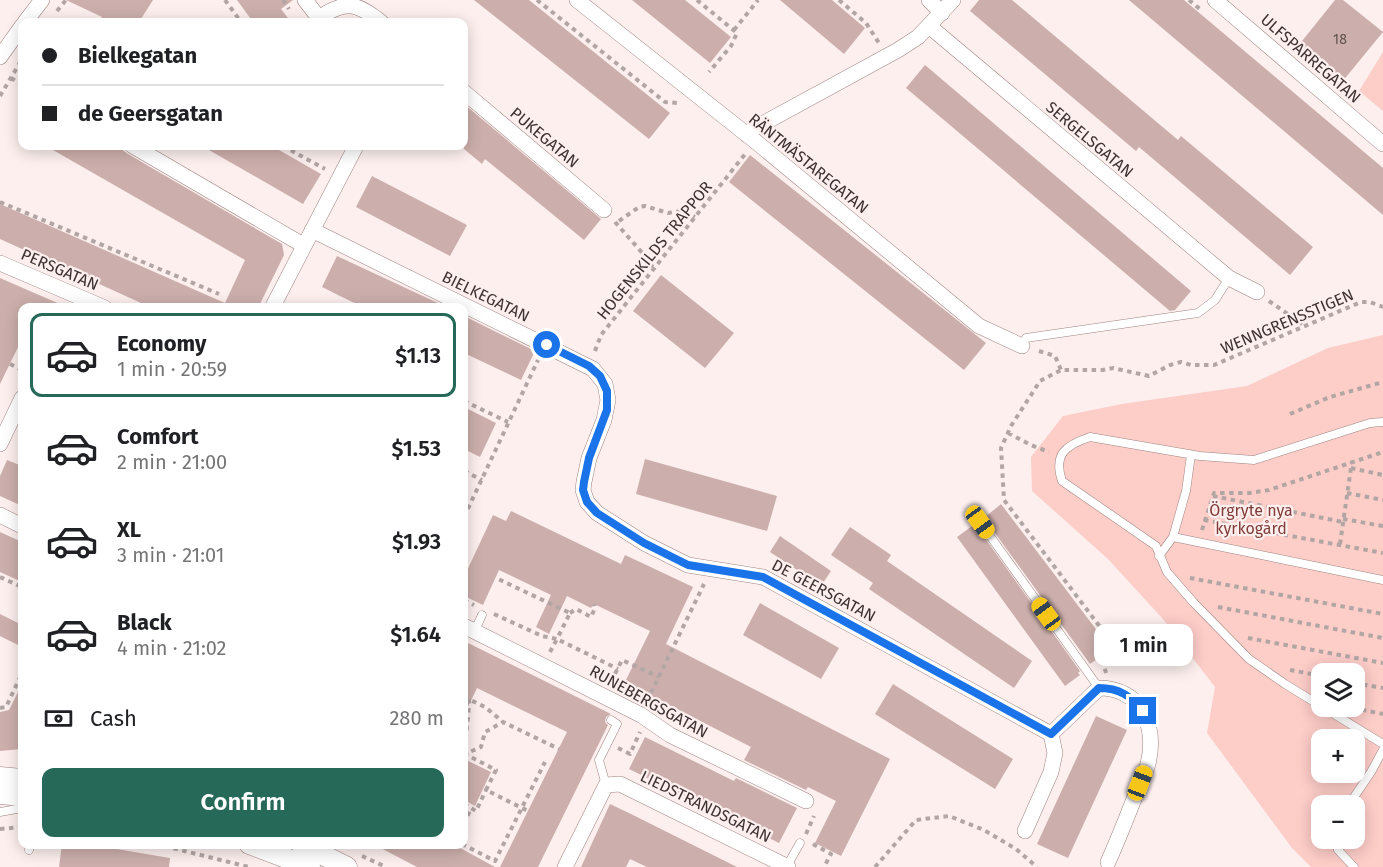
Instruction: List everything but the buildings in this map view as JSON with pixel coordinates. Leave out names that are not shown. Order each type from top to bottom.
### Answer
[{"type":"street","points":[[28,18],[42,0]]},
{"type":"street","points":[[305,0],[318,18]]},
{"type":"street","name":"RÄNTMÄSTAREGATAN","points":[[577,0],[743,141],[978,326],[1022,346]]},
{"type":"street","points":[[929,0],[942,13]]},
{"type":"street","points":[[743,141],[753,129],[918,37],[953,0]]},
{"type":"street","name":"ULFSPARREGATAN","points":[[1215,0],[1383,144]]},
{"type":"street","points":[[322,18],[331,7],[347,3],[354,3],[376,18]]},
{"type":"street","name":"SERGELSGATAN","points":[[929,26],[1229,278],[1257,292]]},
{"type":"street","points":[[0,57],[18,32]]},
{"type":"street","name":"PUKEGATAN","points":[[468,95],[604,210]]},
{"type":"street","points":[[140,150],[303,245]]},
{"type":"street","points":[[274,303],[354,150]]},
{"type":"street","name":"BIELKEGATAN","points":[[312,230],[461,303]]},
{"type":"street","name":"PERSGATAN","points":[[0,263],[95,303]]},
{"type":"street","points":[[69,303],[74,293]]},
{"type":"street","name":"BIELKEGATAN","points":[[468,307],[589,366],[600,376],[607,391],[608,400],[604,420],[589,458],[583,490]]},
{"type":"street","points":[[0,444],[18,406]]},
{"type":"street","name":"DE GEERSGATAN","points":[[583,490],[587,502],[597,513],[620,529],[688,565],[763,577],[1051,734]]},
{"type":"street","points":[[0,515],[18,524]]},
{"type":"street","name":"RUNEBERGSGATAN","points":[[469,629],[641,715],[670,735],[806,801]]},
{"type":"street","points":[[1025,831],[1051,772],[1055,753],[1051,734],[1105,688],[1134,699],[1143,711],[1150,734],[1148,763],[1108,862]]},
{"type":"street","points":[[0,777],[18,779]]},
{"type":"street","name":"LIEDSTRANDSGATAN","points":[[606,785],[620,784],[787,867]]},
{"type":"street","points":[[565,867],[606,785]]},
{"type":"street","points":[[0,794],[18,796]]},
{"type":"street","points":[[273,849],[347,867]]},
{"type":"lane","points":[[1022,346],[1026,338],[1198,313],[1215,300],[1229,278]]},
{"type":"lane","points":[[1383,422],[1370,423],[1254,460],[1191,454],[1090,437],[1076,442],[1064,452],[1058,467],[1062,481],[1156,546],[1169,574],[1249,659],[1285,684],[1383,744]]},
{"type":"lane","points":[[1159,556],[1173,537],[1186,491],[1191,454]]},
{"type":"lane","points":[[980,522],[1105,688]]},
{"type":"lane","points":[[1173,537],[1383,580]]},
{"type":"lane","name":"RUNEBERGSGATAN","points":[[469,629],[483,612]]},
{"type":"lane","points":[[606,785],[599,760],[617,724],[611,720]]},
{"type":"lane","points":[[1355,795],[1383,750]]},
{"type":"lane","points":[[0,812],[18,809]]},
{"type":"lane","points":[[787,867],[802,841]]},
{"type":"lane","points":[[1338,849],[1354,867]]},
{"type":"path","points":[[225,0],[238,18]]},
{"type":"path","points":[[537,0],[665,102],[681,104]]},
{"type":"path","points":[[697,0],[737,33],[709,72]]},
{"type":"path","points":[[734,30],[758,0]]},
{"type":"path","points":[[839,0],[873,32]]},
{"type":"path","points":[[0,96],[18,65]]},
{"type":"path","points":[[10,78],[18,83]]},
{"type":"path","name":"HOGENSKILDS TRAPPOR","points":[[589,366],[601,335],[746,153],[743,141]]},
{"type":"path","points":[[290,150],[326,170]]},
{"type":"path","points":[[321,179],[330,160]]},
{"type":"path","points":[[0,202],[219,294]]},
{"type":"path","points":[[616,223],[639,207],[645,206],[668,213],[681,211],[696,217]]},
{"type":"path","points":[[604,210],[654,269]]},
{"type":"path","points":[[1257,292],[1305,327]]},
{"type":"path","name":"WENNGRENSSTIGEN","points":[[1061,370],[1113,368],[1149,376],[1181,362],[1191,365],[1214,365],[1361,302],[1370,302],[1383,307]]},
{"type":"path","points":[[1055,356],[1061,370],[1040,381],[1001,448],[1004,500],[1119,652],[1103,662],[1105,688]]},
{"type":"path","points":[[10,364],[18,368]]},
{"type":"path","points":[[468,509],[536,365]]},
{"type":"path","points":[[1290,414],[1330,396],[1383,382]]},
{"type":"path","points":[[468,403],[508,422]]},
{"type":"path","points":[[1008,433],[1061,457]]},
{"type":"path","points":[[1198,542],[1214,493],[1250,493],[1269,490],[1383,452]]},
{"type":"path","points":[[1340,544],[1352,461]]},
{"type":"path","points":[[1351,468],[1383,474]]},
{"type":"path","points":[[468,473],[482,480]]},
{"type":"path","points":[[1347,493],[1383,500]]},
{"type":"path","points":[[1213,496],[1383,526]]},
{"type":"path","points":[[1204,520],[1383,553]]},
{"type":"path","points":[[607,743],[630,754],[640,731],[641,715],[709,569]]},
{"type":"path","points":[[1169,574],[1383,614]]},
{"type":"path","points":[[0,577],[18,585]]},
{"type":"path","points":[[496,578],[570,613]]},
{"type":"path","points":[[468,603],[483,612]]},
{"type":"path","points":[[1194,603],[1383,638]]},
{"type":"path","points":[[543,666],[570,613],[576,609],[591,617],[595,608],[594,604]]},
{"type":"path","points":[[493,614],[542,636],[557,639],[618,669]]},
{"type":"path","points":[[1226,634],[1383,663]]},
{"type":"path","points":[[604,696],[622,660],[658,677]]},
{"type":"path","points":[[0,708],[6,707],[18,681]]},
{"type":"path","points":[[1365,685],[1383,688]]},
{"type":"path","points":[[468,716],[469,699],[485,706],[503,722],[559,749]]},
{"type":"path","points":[[1365,710],[1383,714]]},
{"type":"path","points":[[468,753],[481,747],[485,732],[503,722]]},
{"type":"path","points":[[468,757],[496,770],[476,811],[468,806]]},
{"type":"path","points":[[468,847],[495,861],[545,762]]},
{"type":"path","points":[[486,790],[528,811]]},
{"type":"path","points":[[468,815],[471,808]]},
{"type":"path","points":[[875,867],[916,820],[949,816],[984,830],[1016,849],[1037,867]]},
{"type":"path","points":[[0,829],[18,827]]},
{"type":"path","points":[[802,841],[831,854],[824,867]]},
{"type":"path","points":[[175,849],[249,867]]},
{"type":"green space","points":[[1383,52],[1383,111],[1359,91]]},
{"type":"green space","name":"Örgryte nya kyrkogård","points":[[1383,335],[1383,867],[1311,867],[1292,848],[1207,733],[1215,687],[1162,618],[1108,559],[1032,491],[1031,457],[1063,416],[1122,404],[1247,386],[1328,348]]},
{"type":"route","points":[[547,345],[594,369],[607,391],[607,410],[585,471],[583,490],[587,502],[597,513],[620,529],[688,565],[763,577],[1051,734],[1099,688],[1112,688],[1124,693],[1134,699],[1143,711]]}]
